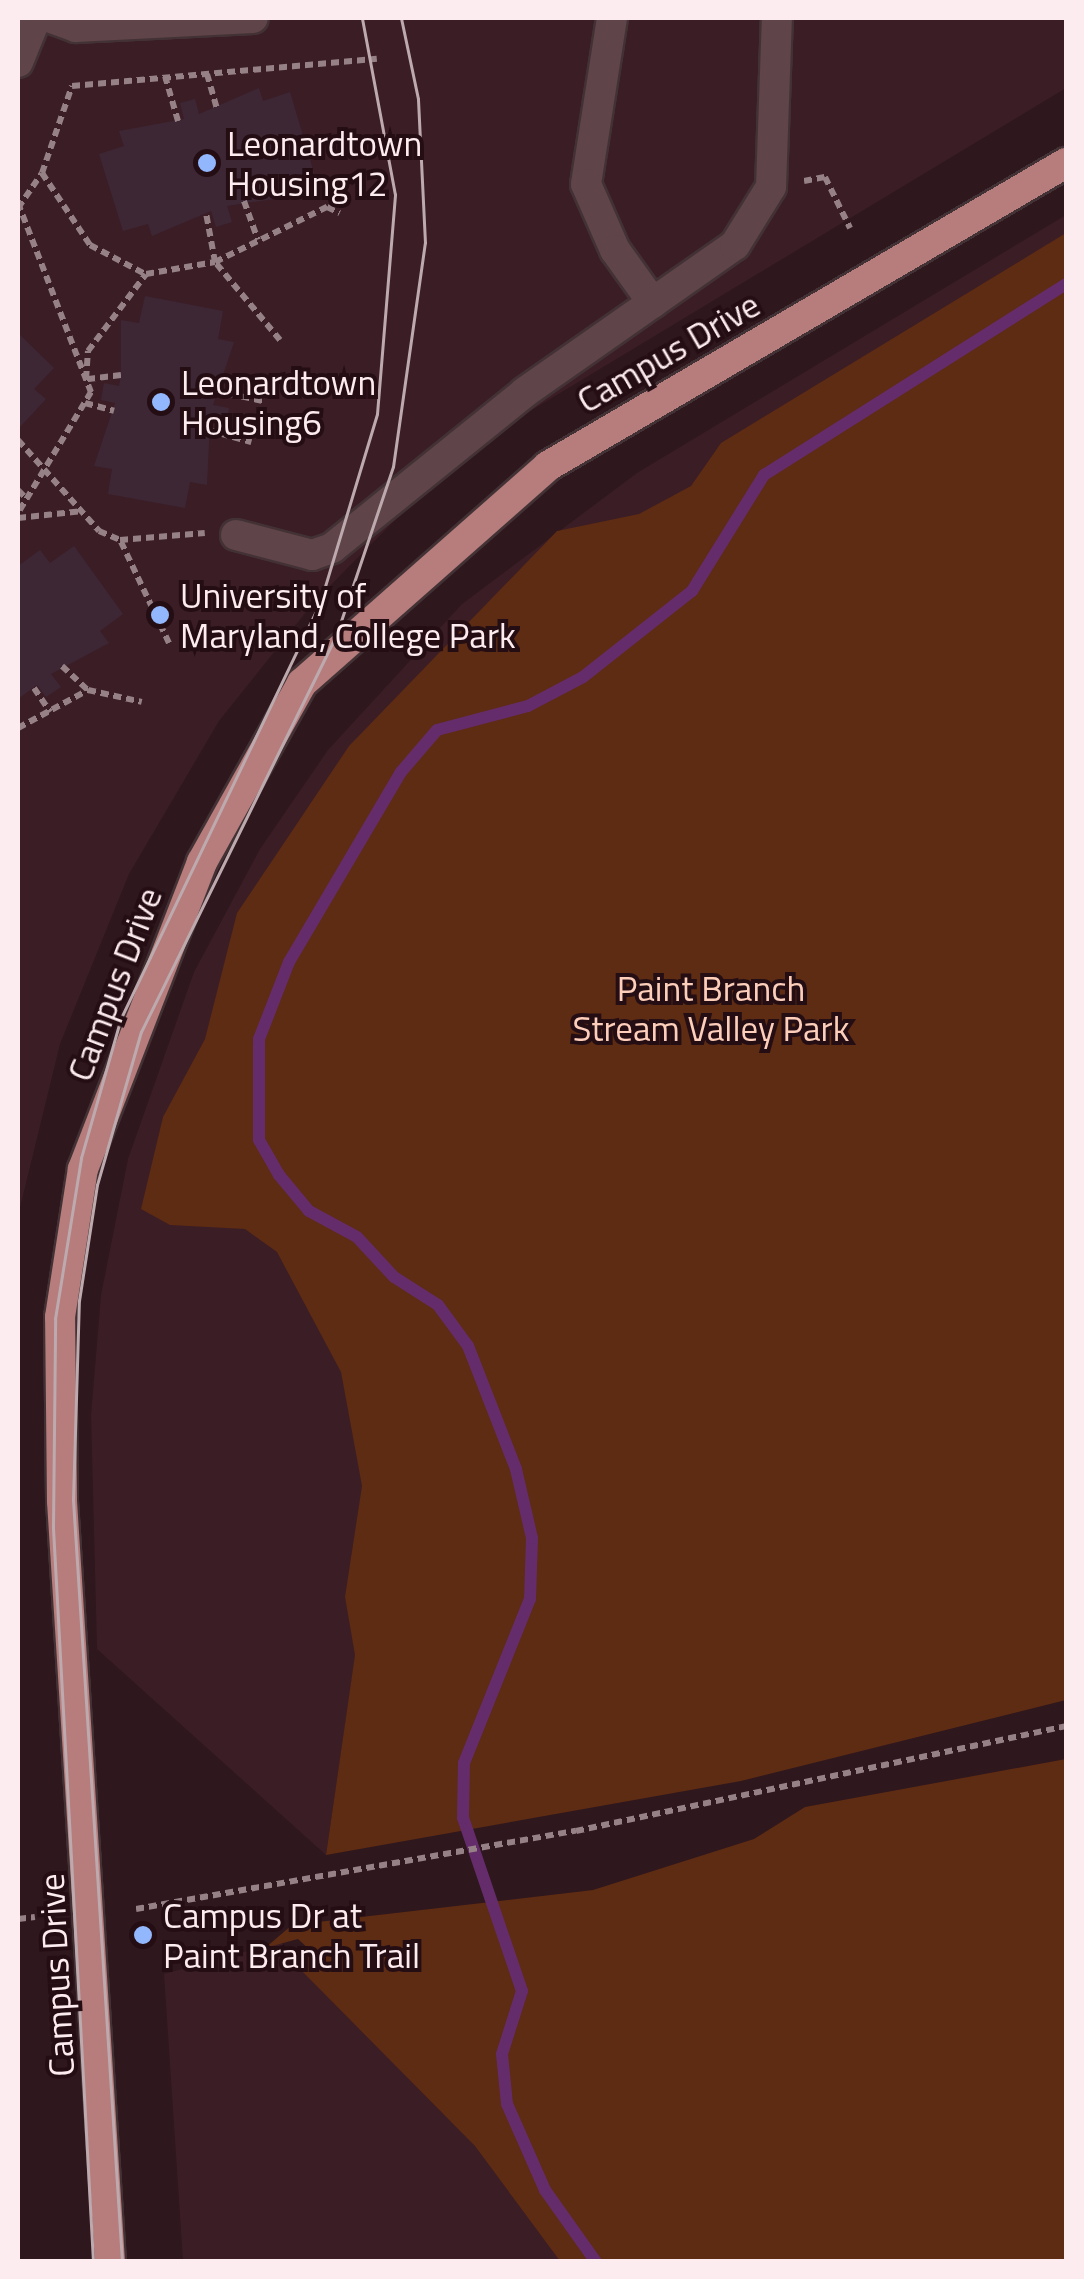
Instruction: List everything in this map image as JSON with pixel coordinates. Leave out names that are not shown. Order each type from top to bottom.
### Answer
[{"type":"main road","name":"Campus Drive","points":[[110,2262],[62,1501],[60,1317],[83,1169],[202,862],[302,683],[548,466],[1066,163]]},
{"type":"street","points":[[18,62],[36,18]]},
{"type":"street","points":[[51,18],[76,27],[252,18]]},
{"type":"street","points":[[612,18],[586,184],[615,250],[653,303]]},
{"type":"street","points":[[229,532],[312,555],[332,548],[653,303],[736,245],[771,186],[777,18]]},
{"type":"path","points":[[86,379],[18,206],[42,173],[72,86],[377,59]]},
{"type":"path","points":[[207,74],[216,109]]},
{"type":"path","points":[[165,76],[178,121]]},
{"type":"path","points":[[42,173],[90,245],[146,274],[216,262],[327,207],[340,213]]},
{"type":"path","points":[[771,186],[825,177],[850,228]]},
{"type":"path","points":[[244,201],[258,240]]},
{"type":"path","points":[[206,213],[216,262],[280,340]]},
{"type":"path","points":[[83,511],[18,515],[50,468],[85,403],[88,351],[146,274]]},
{"type":"path","points":[[86,379],[121,375]]},
{"type":"path","points":[[216,391],[263,401]]},
{"type":"path","points":[[85,403],[114,412]]},
{"type":"path","points":[[208,430],[250,442]]},
{"type":"path","points":[[18,440],[50,468],[83,511],[120,540],[169,644]]},
{"type":"path","points":[[18,490],[26,498]]},
{"type":"path","points":[[120,540],[229,532]]},
{"type":"path","points":[[62,666],[88,690],[142,702]]},
{"type":"path","points":[[34,688],[50,712]]},
{"type":"path","points":[[18,728],[88,690]]},
{"type":"path","points":[[136,1910],[576,1831],[1066,1726]]},
{"type":"path","points":[[18,1919],[35,1917]]},
{"type":"shaded area","name":"University of Maryland, College Park","points":[[18,18],[1066,18],[1066,88],[527,413],[406,509],[314,602],[219,721],[129,874],[60,1044],[18,1216]]},
{"type":"shaded area","name":"University of Maryland, College Park","points":[[1066,215],[1066,633],[389,1429],[326,1855],[97,1649],[91,1415],[101,1295],[128,1159],[194,972],[260,849],[328,750],[462,604],[637,473]]},
{"type":"shaded area","points":[[280,1942],[595,2261],[183,2261],[164,1974]]},
{"type":"green space","name":"Paint Branch Stream Valley Park","points":[[1066,233],[1066,1700],[741,1781],[326,1855],[355,1655],[345,1597],[362,1486],[341,1372],[277,1252],[245,1229],[170,1225],[141,1209],[163,1117],[205,1039],[237,913],[349,746],[557,531],[639,514],[691,486],[721,443]]},
{"type":"green space","points":[[1066,1759],[1066,2261],[560,2261],[475,2146],[289,1958],[313,1953],[298,1939],[265,1948],[292,1925],[593,1890],[754,1839],[805,1807]]},
{"type":"building","name":"Leonardtown Housing12","points":[[259,88],[263,101],[290,92],[314,173],[289,181],[293,196],[227,206],[232,222],[216,227],[211,211],[152,236],[148,224],[123,231],[99,154],[124,146],[119,131],[184,119],[180,103],[195,99],[199,114]]},
{"type":"building","name":"Leonardtown Housing6","points":[[145,296],[223,311],[218,339],[234,342],[213,405],[229,408],[226,424],[210,421],[207,485],[190,482],[185,508],[108,494],[112,469],[94,466],[115,403],[101,400],[104,383],[119,386],[121,320],[139,323]]},
{"type":"building","points":[[18,333],[54,368],[34,389],[46,399],[20,427]]},
{"type":"building","points":[[74,546],[123,614],[100,631],[109,643],[51,674],[61,687],[46,697],[37,685],[18,699],[18,566],[40,550],[50,563]]},
{"type":"waterway","points":[[596,2262],[545,2190],[507,2104],[502,2054],[522,1991],[463,1818],[464,1763],[530,1599],[532,1538],[516,1469],[468,1346],[438,1305],[394,1277],[357,1237],[309,1211],[279,1175],[259,1140],[259,1039],[289,962],[401,772],[437,730],[528,706],[583,677],[692,591],[764,475],[1066,284]]},
{"type":"tram line","points":[[93,2262],[53,1527],[55,1319],[81,1158],[121,1018],[320,603],[377,414],[395,195],[362,18]]},
{"type":"tram line","points":[[122,2262],[73,1500],[79,1301],[97,1185],[141,1032],[336,636],[393,467],[425,243],[418,99],[401,18]]},
{"type":"place","name":"Leonardtown Housing12","points":[[207,163]]},
{"type":"place","name":"Leonardtown Housing6","points":[[161,402]]},
{"type":"place","name":"University of Maryland, College Park","points":[[160,615]]},
{"type":"place","name":"Campus Dr at Paint Branch Trail","points":[[143,1935]]}]
